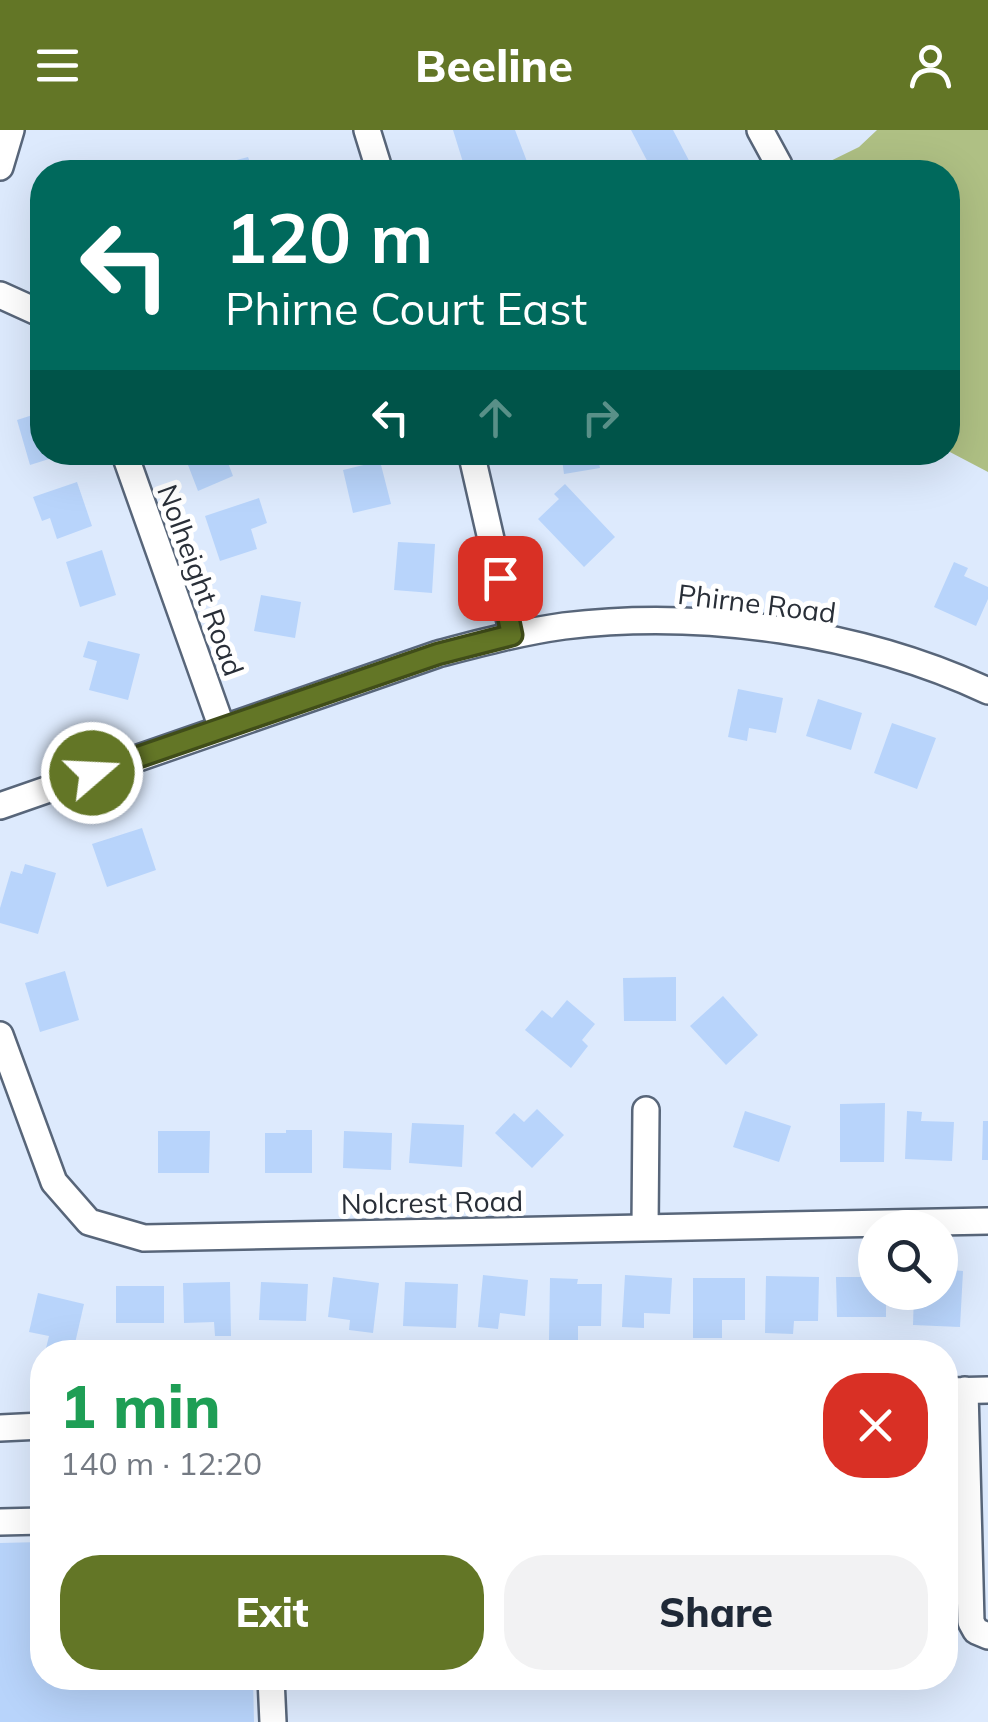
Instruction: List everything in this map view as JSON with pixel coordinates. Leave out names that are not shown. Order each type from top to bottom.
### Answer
[{"type":"street","points":[[0,168],[11,130]]},
{"type":"street","points":[[368,130],[377,160]]},
{"type":"street","points":[[760,130],[777,160]]},
{"type":"street","points":[[0,295],[30,309]]},
{"type":"street","name":"Nolheight Road","points":[[129,465],[222,728]]},
{"type":"street","points":[[473,465],[512,635]]},
{"type":"street","name":"Phirne Road","points":[[0,806],[438,654],[567,626],[685,620],[809,635],[927,666],[988,691]]},
{"type":"street","name":"Nolcrest Road","points":[[0,1035],[54,1182],[89,1222],[144,1238],[988,1221]]},
{"type":"street","points":[[645,1228],[646,1110]]},
{"type":"street","points":[[966,1390],[971,1622],[976,1631],[988,1636]]},
{"type":"street","points":[[0,1428],[30,1427]]},
{"type":"street","points":[[0,1522],[30,1521]]},
{"type":"street","points":[[272,1690],[273,1722]]},
{"type":"green space","points":[[877,130],[988,130],[988,472],[960,457],[960,160],[832,160],[859,147]]},
{"type":"building","points":[[453,130],[515,130],[526,160],[462,160]]},
{"type":"building","points":[[631,130],[673,130],[689,160],[647,160]]},
{"type":"building","points":[[30,416],[30,465],[17,420]]},
{"type":"building","points":[[188,465],[229,465],[233,476],[198,491]]},
{"type":"building","points":[[381,465],[391,504],[353,513],[343,470]]},
{"type":"building","points":[[563,465],[599,465],[600,468],[564,474]]},
{"type":"building","points":[[77,482],[92,526],[57,539],[50,518],[42,521],[33,497]]},
{"type":"building","points":[[565,484],[615,537],[584,567],[538,519],[559,499],[554,494]]},
{"type":"building","points":[[259,498],[267,523],[251,529],[257,549],[220,561],[205,516]]},
{"type":"building","points":[[398,542],[435,544],[432,593],[394,590]]},
{"type":"building","points":[[102,550],[116,595],[80,607],[66,562]]},
{"type":"building","points":[[954,562],[968,568],[964,576],[988,587],[988,599],[976,626],[934,607]]},
{"type":"building","points":[[261,595],[301,602],[295,638],[254,631]]},
{"type":"building","points":[[88,641],[140,654],[128,700],[89,690],[97,661],[83,657]]},
{"type":"building","points":[[738,689],[783,698],[776,733],[749,728],[747,741],[728,737]]},
{"type":"building","points":[[818,699],[862,713],[851,750],[806,736]]},
{"type":"building","points":[[892,723],[936,738],[917,789],[874,773]]},
{"type":"building","points":[[142,828],[156,870],[107,887],[92,844]]},
{"type":"building","points":[[25,864],[56,873],[38,934],[0,923],[0,908],[11,871],[22,874]]},
{"type":"building","points":[[65,971],[79,1020],[40,1032],[25,983]]},
{"type":"building","points":[[676,977],[676,1021],[624,1021],[623,978]]},
{"type":"building","points":[[723,996],[758,1035],[726,1065],[690,1026]]},
{"type":"building","points":[[567,1000],[595,1024],[582,1040],[588,1046],[571,1068],[525,1030],[542,1010],[552,1018]]},
{"type":"building","points":[[885,1103],[884,1162],[840,1162],[840,1104]]},
{"type":"building","points":[[537,1109],[564,1135],[532,1168],[495,1133],[514,1113],[524,1122]]},
{"type":"building","points":[[745,1111],[791,1126],[779,1162],[733,1147]]},
{"type":"building","points":[[907,1111],[922,1112],[921,1121],[954,1122],[952,1161],[905,1159]]},
{"type":"building","points":[[983,1121],[988,1121],[988,1160],[982,1160]]},
{"type":"building","points":[[412,1123],[464,1125],[462,1167],[409,1163]]},
{"type":"building","points":[[312,1130],[312,1173],[265,1173],[265,1133]]},
{"type":"building","points":[[158,1131],[210,1131],[209,1173],[158,1173]]},
{"type":"building","points":[[344,1131],[392,1133],[391,1170],[343,1168]]},
{"type":"building","points":[[958,1271],[963,1271],[960,1327],[913,1325],[913,1310],[958,1310]]},
{"type":"building","points":[[483,1275],[528,1280],[525,1316],[500,1313],[498,1329],[478,1327]]},
{"type":"building","points":[[625,1275],[672,1278],[670,1314],[644,1313],[644,1328],[622,1327]]},
{"type":"building","points":[[766,1276],[819,1277],[818,1321],[794,1321],[793,1334],[765,1333]]},
{"type":"building","points":[[333,1277],[379,1283],[373,1333],[349,1330],[350,1320],[328,1317]]},
{"type":"building","points":[[836,1277],[858,1277],[858,1310],[886,1310],[886,1317],[837,1317]]},
{"type":"building","points":[[550,1278],[602,1284],[601,1326],[578,1326],[578,1340],[549,1340]]},
{"type":"building","points":[[693,1278],[745,1278],[745,1320],[722,1320],[722,1338],[693,1338]]},
{"type":"building","points":[[230,1282],[231,1336],[215,1336],[214,1322],[184,1323],[183,1283]]},
{"type":"building","points":[[261,1282],[308,1284],[306,1321],[259,1320]]},
{"type":"building","points":[[405,1282],[458,1284],[456,1328],[403,1326]]},
{"type":"building","points":[[116,1286],[164,1286],[164,1323],[116,1323]]},
{"type":"building","points":[[38,1293],[84,1304],[76,1340],[48,1340],[49,1336],[29,1332]]},
{"type":"building","points":[[30,1542],[30,1690],[253,1690],[254,1722],[0,1722],[0,1543]]},
{"type":"route","points":[[92,773],[438,654],[512,635],[500,578]]}]
